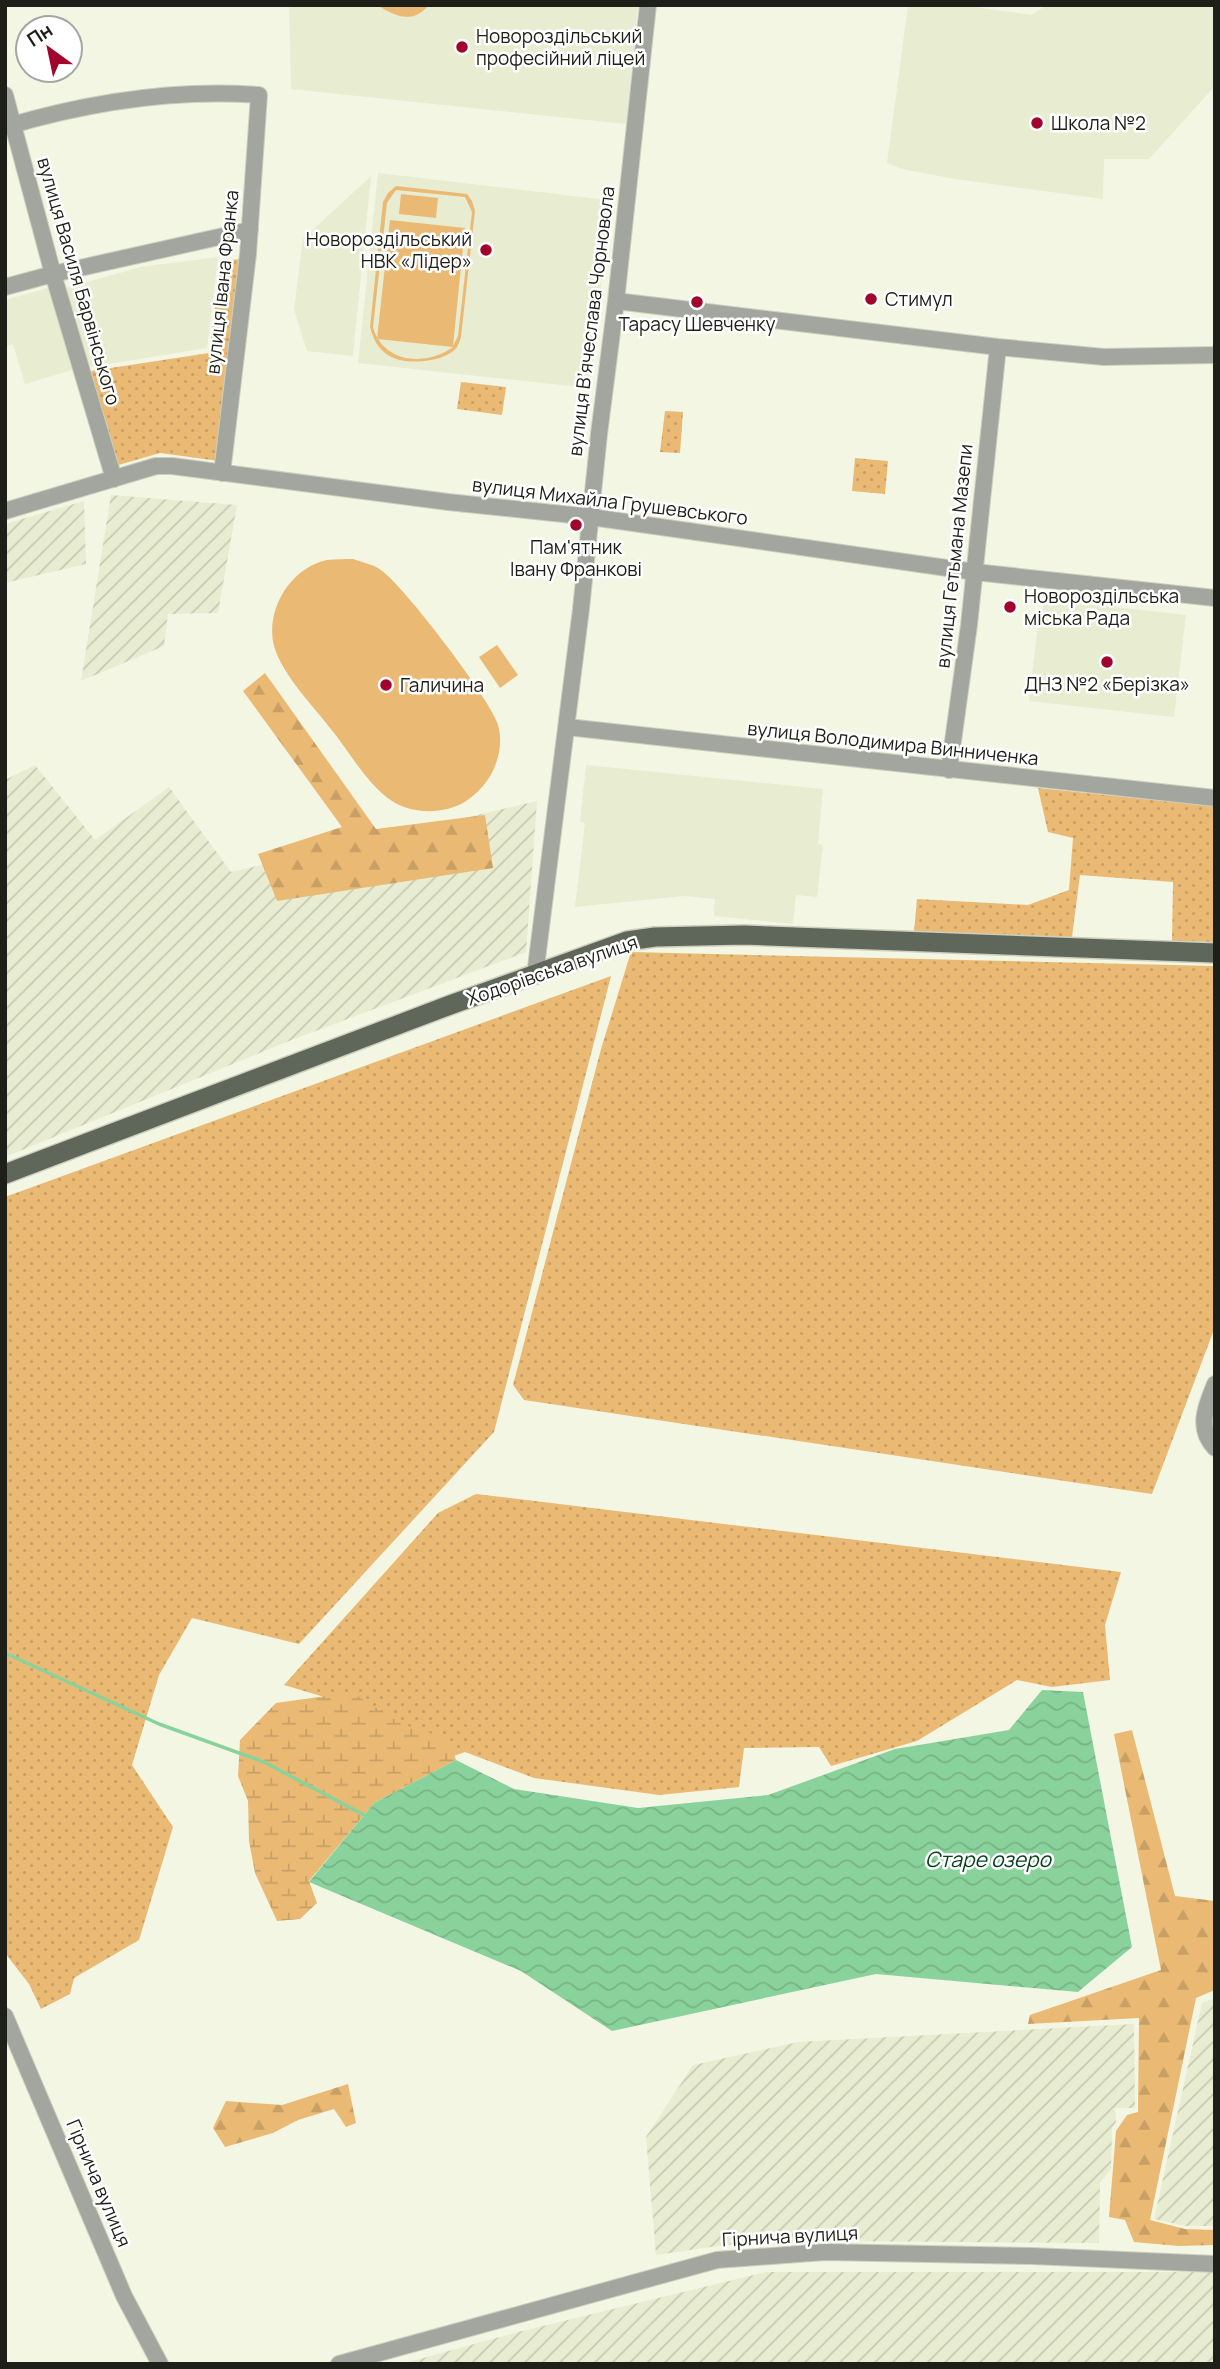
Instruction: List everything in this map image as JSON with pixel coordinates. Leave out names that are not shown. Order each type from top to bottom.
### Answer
[{"type":"main road","name":"Ходорівська вулиця","points":[[5,1174],[627,941],[655,937],[744,935],[1215,953]]},
{"type":"street","name":"вулиця Вʼячеслава Чорновола","points":[[535,975],[567,727],[648,5]]},
{"type":"street","name":"вулиця Івана Франка","points":[[10,125],[107,103],[222,92],[259,95],[250,230],[222,473]]},
{"type":"street","name":"вулиця Василя Барвінського","points":[[5,95],[10,125],[114,478]]},
{"type":"street","points":[[5,287],[250,230]]},
{"type":"street","points":[[616,301],[998,347],[1104,357],[1215,355]]},
{"type":"street","name":"вулиця Гетьмана Мазепи","points":[[949,769],[975,572],[998,347]]},
{"type":"street","name":"вулиця Михайла Грушевського","points":[[5,511],[156,466],[591,517],[975,572],[1215,598]]},
{"type":"street","name":"вулиця Володимира Винниченка","points":[[567,727],[1215,798]]},
{"type":"street","points":[[1215,1384],[1204,1413],[1204,1431],[1215,1448]]},
{"type":"street","name":"Гірнича вулиця","points":[[5,2016],[124,2296],[160,2364]]},
{"type":"street","name":"Гірнича вулиця","points":[[339,2364],[717,2260],[825,2252],[1032,2256],[1215,2264]]},
{"type":"shaded area","name":"Новороздільський професійний ліцей","points":[[289,5],[638,5],[626,124],[291,89]]},
{"type":"shaded area","name":"Школа №2","points":[[908,5],[959,5],[1032,15],[1046,5],[1215,5],[1215,86],[1149,159],[1104,159],[1103,199],[902,169],[887,163]]},
{"type":"shaded area","name":"Новороздільський НВК «Лідер»","points":[[378,173],[607,200],[590,388],[358,363]]},
{"type":"shaded area","points":[[371,176],[353,356],[307,351],[294,309],[303,239]]},
{"type":"shaded area","points":[[218,257],[207,348],[90,367],[66,288],[141,267]]},
{"type":"shaded area","points":[[48,288],[72,370],[25,384],[13,344],[5,346],[5,300]]},
{"type":"shaded area","points":[[111,495],[237,505],[218,613],[168,614],[164,646],[81,681]]},
{"type":"shaded area","points":[[84,501],[86,564],[5,583],[5,524]]},
{"type":"shaded area","name":"ДНЗ №2 «Берізка»","points":[[1044,599],[1186,615],[1174,717],[1029,701],[1038,624],[1041,624]]},
{"type":"shaded area","points":[[35,765],[95,840],[169,787],[231,872],[537,801],[526,952],[289,1041],[5,1157],[5,780]]},
{"type":"shaded area","points":[[586,765],[823,789],[818,844],[823,845],[817,897],[796,895],[793,924],[714,916],[715,899],[684,896],[575,907],[585,823],[580,822]]},
{"type":"shaded area","points":[[1215,1998],[1215,2226],[1186,2226],[1154,2219],[1202,2003]]},
{"type":"shaded area","points":[[1134,2024],[1135,2108],[1115,2108],[1111,2169],[1100,2183],[1099,2243],[824,2241],[724,2245],[656,2255],[646,2137],[693,2065],[798,2042]]},
{"type":"shaded area","points":[[766,2272],[1215,2272],[1215,2364],[401,2364],[518,2332]]},
{"type":"green space","points":[[377,5],[429,5],[416,15],[403,17]]},
{"type":"green space","points":[[396,186],[467,194],[472,201],[475,211],[461,337],[457,347],[443,357],[403,361],[384,352],[374,339],[370,327],[383,202]],"holes":[[[396,190],[465,197],[472,212],[458,336],[453,346],[465,228],[390,220],[377,337],[373,327],[387,203]],[[378,339],[453,347],[430,357],[406,358],[386,348]]]},
{"type":"green space","points":[[401,194],[438,198],[436,218],[399,214]]},
{"type":"green space","points":[[241,259],[219,461],[160,453],[115,466],[91,371],[209,353],[221,261]]},
{"type":"green space","points":[[461,382],[506,387],[502,415],[457,409]]},
{"type":"green space","points":[[665,411],[683,412],[680,453],[660,452]]},
{"type":"green space","points":[[855,458],[888,461],[885,494],[852,491]]},
{"type":"green space","name":"Галичина","points":[[353,559],[378,568],[405,594],[461,665],[497,722],[500,747],[488,780],[467,801],[454,807],[417,810],[397,804],[383,794],[368,779],[300,691],[278,657],[272,632],[273,618],[283,592],[302,572],[314,565],[327,560]]},
{"type":"green space","points":[[497,645],[518,675],[500,688],[479,657]]},
{"type":"green space","points":[[265,673],[376,829],[485,815],[493,868],[277,901],[258,854],[342,827],[243,691]]},
{"type":"green space","points":[[1038,788],[1215,806],[1215,942],[1172,941],[1173,882],[1080,875],[1072,937],[914,932],[917,899],[1028,905],[1069,890],[1073,838],[1048,832]]},
{"type":"green space","points":[[631,952],[1215,966],[1215,1327],[1152,1494],[524,1400],[513,1385],[601,1049]]},
{"type":"green space","points":[[611,976],[494,1432],[299,1644],[192,1618],[159,1675],[132,1765],[173,1827],[139,1940],[74,1978],[70,1994],[41,2009],[29,1984],[5,1953],[5,1197]]},
{"type":"green space","points":[[476,1494],[1121,1572],[1105,1625],[1110,1680],[1052,1687],[1017,1680],[917,1741],[831,1766],[819,1747],[744,1748],[739,1787],[659,1795],[534,1778],[465,1752],[429,1765],[351,1705],[284,1685],[438,1513]]},
{"type":"green space","points":[[356,1695],[403,1725],[425,1730],[441,1740],[454,1753],[456,1760],[374,1803],[309,1881],[317,1903],[300,1919],[277,1921],[255,1873],[249,1841],[248,1801],[238,1776],[240,1740],[276,1703]]},
{"type":"green space","points":[[1132,1730],[1175,1896],[1215,1901],[1215,1990],[1196,1998],[1150,2220],[1185,2229],[1215,2230],[1215,2245],[1179,2246],[1134,2242],[1125,2220],[1109,2217],[1116,2131],[1127,2115],[1138,2112],[1139,2018],[1028,2024],[1030,2015],[1161,1970],[1114,1734]]},
{"type":"green space","points":[[348,2084],[356,2123],[346,2127],[334,2109],[298,2120],[273,2133],[225,2147],[213,2128],[226,2101],[282,2105]]},
{"type":"water","name":"Старе озеро","points":[[1042,1690],[1083,1692],[1132,1947],[1078,1992],[876,1974],[612,2031],[521,1971],[309,1882],[374,1803],[456,1760],[514,1789],[638,1808],[768,1795],[895,1749],[1009,1730]]},
{"type":"waterway","points":[[5,1653],[159,1724],[264,1762],[364,1815]]},
{"type":"place","name":"Новороздільський професійний ліцей","points":[[462,47]]},
{"type":"place","name":"Школа №2","points":[[1037,123]]},
{"type":"place","name":"Новороздільський НВК «Лідер»","points":[[486,250]]},
{"type":"place","name":"Стимул","points":[[871,299]]},
{"type":"place","name":"Тарасу Шевченку","points":[[697,302]]},
{"type":"place","name":"Пам'ятник Івану Франкові","points":[[576,525]]},
{"type":"place","name":"Новороздільська міська Рада","points":[[1010,607]]},
{"type":"place","name":"ДНЗ №2 «Берізка»","points":[[1107,662]]},
{"type":"place","name":"Галичина","points":[[386,685]]}]
